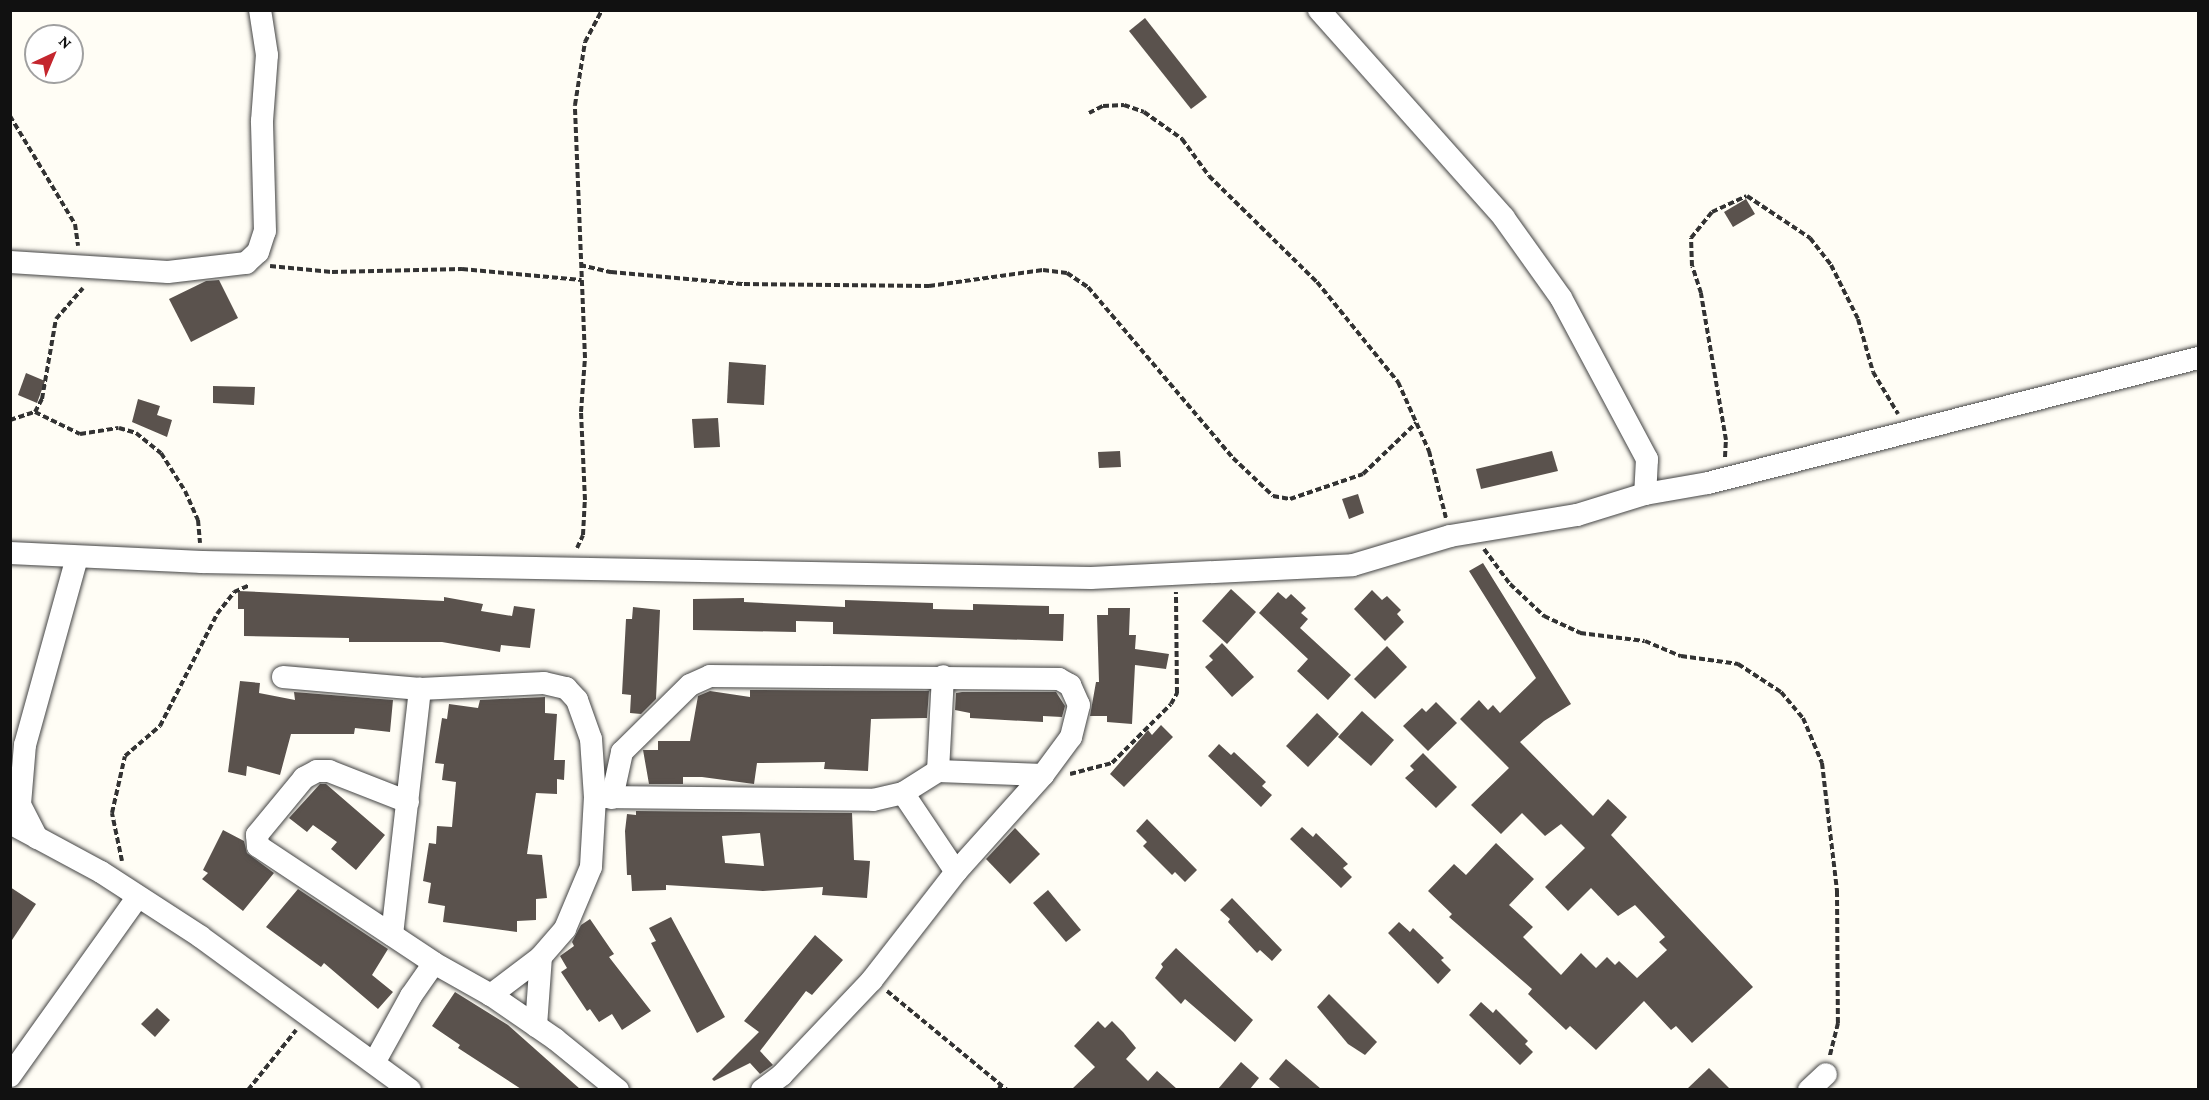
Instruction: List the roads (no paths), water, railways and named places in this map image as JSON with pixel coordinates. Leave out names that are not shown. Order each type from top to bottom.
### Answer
[{"type":"street","points":[[10,262],[168,272],[246,263],[258,252],[265,231],[262,121],[267,56],[260,10]]},
{"type":"street","points":[[1319,10],[1504,218],[1561,298],[1647,459],[1645,494]]},
{"type":"street","points":[[10,553],[77,558],[202,562],[1091,578],[1353,565],[1474,530],[1577,514],[1645,494],[1708,483],[2199,358]]},
{"type":"street","points":[[38,840],[26,823],[20,804],[25,745],[77,558]]},
{"type":"street","points":[[491,995],[541,957],[565,929],[591,867],[604,797],[622,752],[690,685],[710,676],[943,676],[1059,679],[1070,685],[1079,705],[1071,737],[1043,775],[956,872],[872,980],[782,1075],[762,1089]]},
{"type":"street","points":[[938,771],[943,676]]},
{"type":"street","points":[[284,677],[420,689],[544,682],[566,688],[577,700],[591,738],[604,797]]},
{"type":"street","points":[[392,935],[420,689]]},
{"type":"street","points":[[408,802],[328,771],[317,771],[304,778],[257,835],[258,846],[434,963],[491,995],[536,1026],[618,1089]]},
{"type":"street","points":[[604,797],[873,800],[903,793],[938,771],[1043,775]]},
{"type":"street","points":[[903,793],[956,872]]},
{"type":"street","points":[[10,823],[101,872],[201,937],[410,1089]]},
{"type":"street","points":[[10,1076],[131,893]]},
{"type":"street","points":[[536,1026],[541,957]]},
{"type":"street","points":[[374,1063],[411,996],[434,963]]},
{"type":"street","points":[[1809,1089],[1826,1074]]}]
